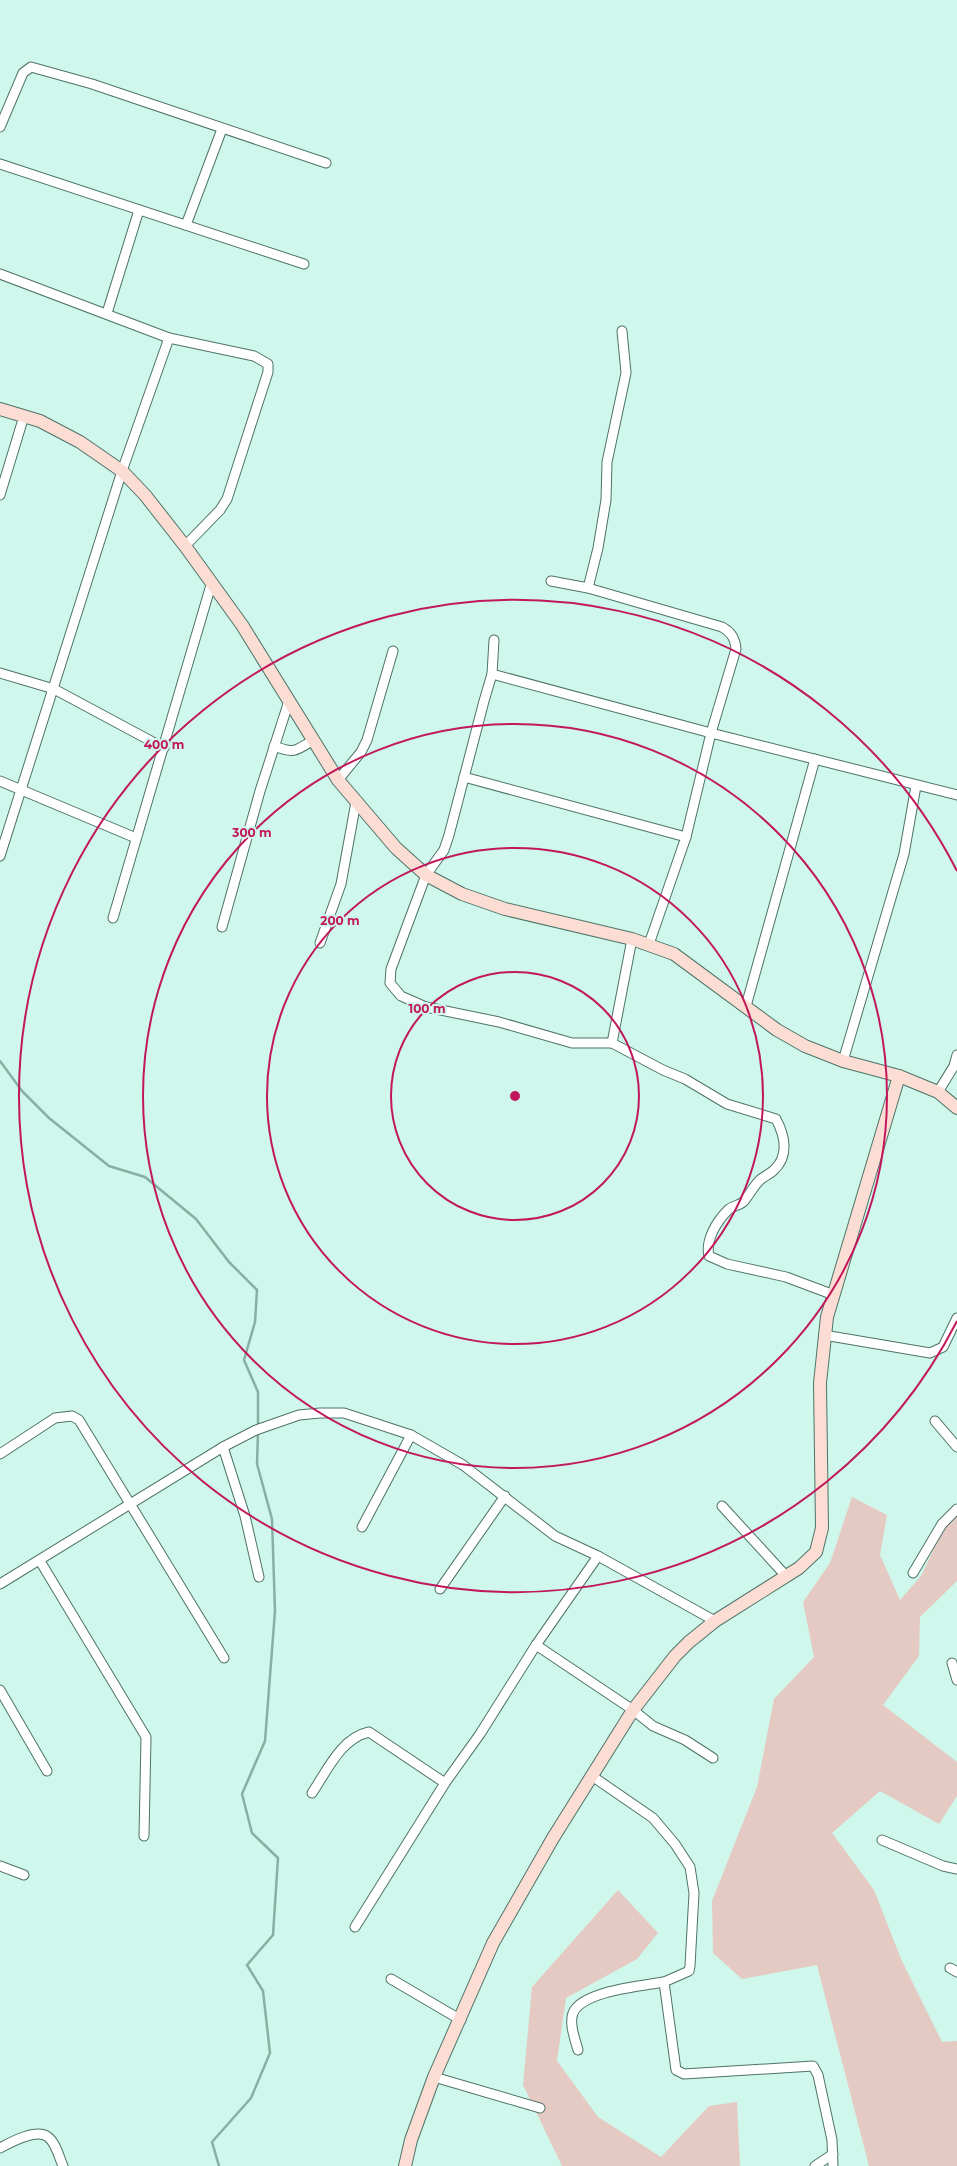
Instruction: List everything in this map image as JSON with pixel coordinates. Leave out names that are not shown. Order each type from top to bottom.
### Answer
[{"type":"street","points":[[0,127],[23,73],[31,67],[92,84],[326,163]]},
{"type":"street","points":[[186,225],[222,129]]},
{"type":"street","points":[[0,164],[304,264]]},
{"type":"street","points":[[107,314],[139,210]]},
{"type":"street","points":[[0,274],[169,338],[254,356],[265,361],[269,368],[227,499],[220,510],[185,546]]},
{"type":"street","points":[[588,588],[598,548],[606,500],[607,462],[626,373],[622,331]]},
{"type":"street","points":[[0,856],[122,472],[169,338]]},
{"type":"street","points":[[0,409],[24,416],[64,433],[122,472],[145,495],[185,546],[211,585],[242,625],[338,780],[396,848],[426,876],[462,894],[505,909],[632,939],[674,954],[778,1030],[805,1046],[843,1061],[899,1076],[938,1092],[957,1108]]},
{"type":"street","points":[[0,495],[24,416]]},
{"type":"street","points":[[551,581],[588,588],[722,627],[730,631],[736,642],[736,649],[711,733],[686,837],[649,944]]},
{"type":"street","points":[[113,918],[211,585]]},
{"type":"street","points":[[494,640],[492,674],[444,850],[426,876],[391,969],[390,983],[401,996],[426,1007],[499,1022],[572,1043],[612,1043],[663,1070],[685,1079],[727,1104],[776,1119],[785,1142],[785,1148],[778,1164],[775,1169],[761,1179],[745,1200],[728,1210],[719,1222],[708,1245],[709,1256],[727,1264],[786,1278],[834,1295]]},
{"type":"street","points":[[338,780],[361,752],[367,740],[393,651]]},
{"type":"street","points":[[0,673],[54,689],[164,748]]},
{"type":"street","points":[[492,674],[711,733],[916,786],[957,795]]},
{"type":"street","points":[[222,927],[260,791],[289,701]]},
{"type":"street","points":[[274,746],[290,752],[297,751],[314,740]]},
{"type":"street","points":[[746,1006],[815,759]]},
{"type":"street","points":[[464,777],[686,837]]},
{"type":"street","points":[[0,781],[136,838]]},
{"type":"street","points":[[843,1061],[904,854],[916,786]]},
{"type":"street","points":[[320,943],[341,884],[356,802]]},
{"type":"street","points":[[612,1043],[632,939]]},
{"type":"street","points":[[938,1092],[954,1066],[957,1055]]},
{"type":"street","points":[[406,2166],[411,2140],[434,2077],[500,1931],[633,1710],[675,1656],[689,1642],[715,1621],[809,1561],[816,1552],[821,1537],[820,1383],[827,1317],[899,1076]]},
{"type":"street","points":[[824,1335],[930,1353],[943,1347],[957,1318]]},
{"type":"street","points":[[1,1581],[40,1561],[129,1504],[223,1447],[259,1429],[299,1415],[344,1413],[411,1435],[463,1465],[505,1496],[528,1517],[555,1536],[598,1556],[715,1621]]},
{"type":"street","points":[[0,1454],[55,1418],[72,1416],[79,1420],[224,1658]]},
{"type":"street","points":[[935,1421],[957,1447]]},
{"type":"street","points":[[362,1527],[411,1435]]},
{"type":"street","points":[[223,1447],[245,1516],[259,1577]]},
{"type":"street","points":[[440,1589],[505,1496]]},
{"type":"street","points":[[722,1506],[786,1576]]},
{"type":"street","points":[[913,1573],[942,1524],[957,1509]]},
{"type":"street","points":[[355,1927],[445,1783],[480,1734],[536,1645],[598,1556]]},
{"type":"street","points":[[40,1561],[146,1737],[144,1836]]},
{"type":"street","points":[[536,1645],[633,1710],[653,1726],[685,1740],[713,1758]]},
{"type":"street","points":[[952,1663],[957,1680]]},
{"type":"street","points":[[0,1690],[47,1771]]},
{"type":"street","points":[[312,1793],[348,1742],[353,1737],[369,1732],[445,1783]]},
{"type":"street","points":[[578,2050],[572,2025],[573,2013],[582,2002],[610,1992],[664,1982],[689,1971],[694,1912],[691,1870],[675,1844],[653,1818],[592,1776]]},
{"type":"street","points":[[882,1840],[943,1866],[957,1869]]},
{"type":"street","points":[[0,1866],[24,1875]]},
{"type":"street","points":[[391,1980],[461,2020]]},
{"type":"street","points":[[664,1982],[676,2070],[684,2074],[813,2066],[818,2075],[832,2140],[833,2166]]},
{"type":"street","points":[[434,2077],[540,2108]]},
{"type":"street","points":[[0,2148],[37,2134],[44,2135],[52,2142],[63,2166]]},
{"type":"street","points":[[818,2166],[832,2154]]},
{"type":"shaded area","points":[[852,1497],[887,1515],[880,1555],[900,1600],[921,1576],[952,1511],[957,1516],[957,1581],[920,1617],[919,1656],[883,1705],[957,1762],[957,1796],[939,1824],[880,1791],[832,1833],[874,1890],[901,1959],[942,2042],[957,2041],[957,2166],[869,2166],[817,1965],[742,1979],[713,1953],[712,1901],[757,1787],[774,1699],[814,1657],[803,1602],[830,1563]]},
{"type":"shaded area","points":[[618,1890],[658,1933],[637,1959],[566,1998],[557,2061],[598,2117],[661,2157],[709,2106],[737,2102],[740,2166],[562,2166],[523,2085],[532,1987]]},
{"type":"waterway","points":[[0,1061],[22,1091],[49,1118],[109,1166],[145,1177],[196,1219],[229,1262],[257,1290],[255,1322],[244,1360],[258,1392],[258,1427]]},
{"type":"waterway","points":[[219,2166],[212,2142],[251,2098],[270,2053],[263,1991],[247,1965],[273,1935],[278,1858],[252,1833],[242,1794],[265,1741],[275,1611],[272,1519],[257,1464],[258,1432]]}]
